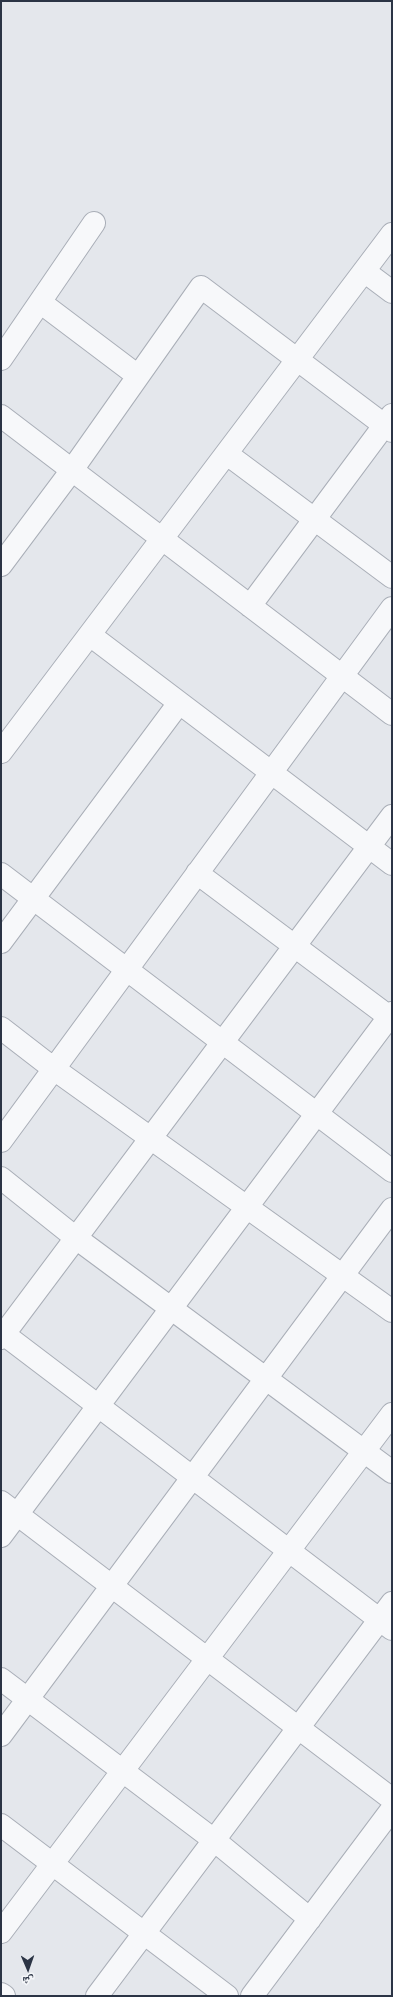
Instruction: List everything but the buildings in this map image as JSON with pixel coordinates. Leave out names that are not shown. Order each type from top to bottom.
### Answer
[{"type":"street","points":[[1,359],[94,223]]},
{"type":"street","points":[[1,752],[392,234]]},
{"type":"street","points":[[364,271],[392,292]]},
{"type":"street","points":[[1,565],[72,470],[201,287],[298,360],[390,424],[250,606]]},
{"type":"street","points":[[40,302],[138,376]]},
{"type":"street","points":[[1,416],[392,714]]},
{"type":"street","points":[[227,454],[392,577]]},
{"type":"street","points":[[1,1141],[392,608]]},
{"type":"street","points":[[90,635],[392,864]]},
{"type":"street","points":[[1,942],[179,703]]},
{"type":"street","points":[[97,1996],[298,1727],[388,1617],[289,1550],[2,1335],[392,816]]},
{"type":"street","points":[[1,1536],[9,1508],[98,1406],[391,1016],[197,873]]},
{"type":"street","points":[[1,874],[392,1171]]},
{"type":"street","points":[[1,1028],[54,1069],[392,1311]]},
{"type":"street","points":[[1,1178],[76,1238],[392,1472]]},
{"type":"street","points":[[1,1735],[392,1209]]},
{"type":"street","points":[[1,1932],[392,1414]]},
{"type":"street","points":[[9,1508],[392,1799]]},
{"type":"street","points":[[1,1679],[214,1840],[310,1918]]},
{"type":"street","points":[[252,1996],[392,1809]]},
{"type":"street","points":[[1,1825],[227,1996]]}]
